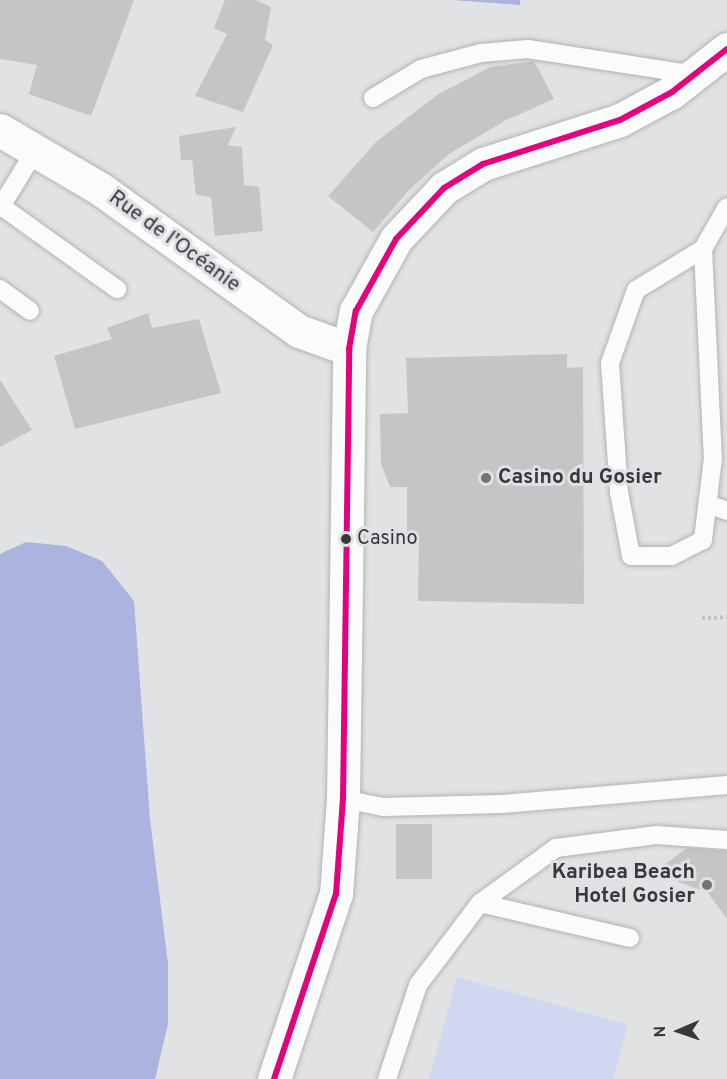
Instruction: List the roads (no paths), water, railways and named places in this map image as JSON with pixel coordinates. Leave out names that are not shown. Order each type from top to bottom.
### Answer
[{"type":"street","points":[[274,1079],[336,894],[343,799],[349,349],[356,311],[390,248],[420,210],[444,188],[483,164],[620,120],[695,75],[727,49]]},
{"type":"street","name":"Rue de l'Océanie","points":[[0,129],[35,152],[99,188],[299,331],[349,349]]},
{"type":"lane","points":[[373,98],[422,69],[481,53],[528,49],[695,75]]},
{"type":"lane","points":[[35,152],[0,207],[117,289]]},
{"type":"lane","points":[[703,249],[713,458],[703,540],[672,556],[631,556],[619,492],[610,363],[636,290],[703,249],[727,207]]},
{"type":"lane","points":[[0,289],[30,311]]},
{"type":"lane","points":[[708,504],[727,511]]},
{"type":"lane","points":[[343,799],[383,807],[502,804],[727,785]]},
{"type":"lane","points":[[387,1079],[418,985],[480,903],[556,848],[656,835],[727,840]]},
{"type":"lane","points":[[480,903],[630,938]]},
{"type":"water","points":[[452,0],[520,0],[520,5]]},
{"type":"water","points":[[26,542],[66,546],[102,561],[134,601],[150,819],[168,964],[168,1024],[155,1079],[0,1079],[0,554]]},
{"type":"place","name":"Casino du Gosier","points":[[486,478]]},
{"type":"place","name":"Casino","points":[[346,539]]},
{"type":"place","name":"Karibea Beach Hotel Gosier","points":[[707,885]]}]
